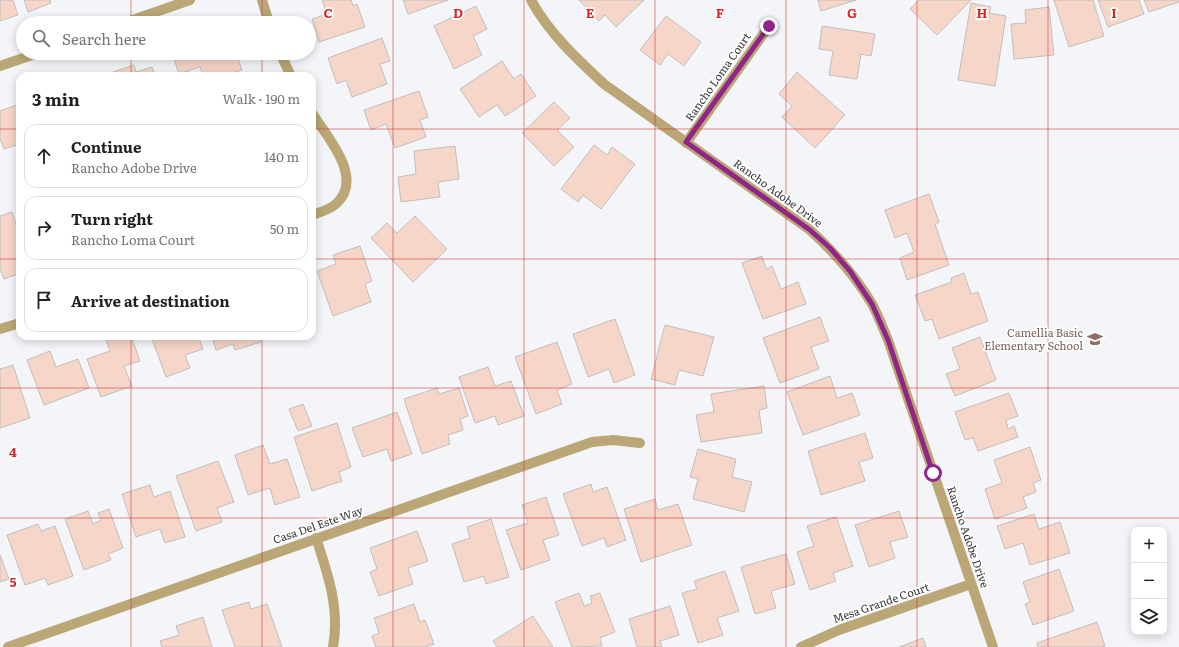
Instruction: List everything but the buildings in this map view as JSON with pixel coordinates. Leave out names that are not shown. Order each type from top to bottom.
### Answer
[{"type":"street","points":[[144,16],[190,0]]},
{"type":"street","points":[[262,0],[268,16]]},
{"type":"street","name":"Rancho Adobe Drive","points":[[531,0],[556,37],[604,84],[810,230],[830,248],[850,271],[872,304],[888,340],[992,647]]},
{"type":"street","name":"Rancho Loma Court","points":[[686,142],[769,26]]},
{"type":"street","points":[[0,66],[18,60]]},
{"type":"street","points":[[283,60],[289,72]]},
{"type":"street","points":[[316,119],[341,160],[347,176],[343,196],[337,204],[316,214]]},
{"type":"street","points":[[0,329],[16,324]]},
{"type":"street","name":"Casa Del Este Way","points":[[8,647],[592,442],[612,440],[640,443]]},
{"type":"street","points":[[316,538],[332,586],[335,611],[333,647]]},
{"type":"street","name":"Mesa Grande Court","points":[[801,647],[839,630],[971,584]]},
{"type":"place","name":"Camellia Basic Elementary School","points":[[1095,339]]},
{"type":"route","points":[[769,26],[686,142],[810,230],[830,248],[850,271],[872,304],[888,340],[933,473]]}]
